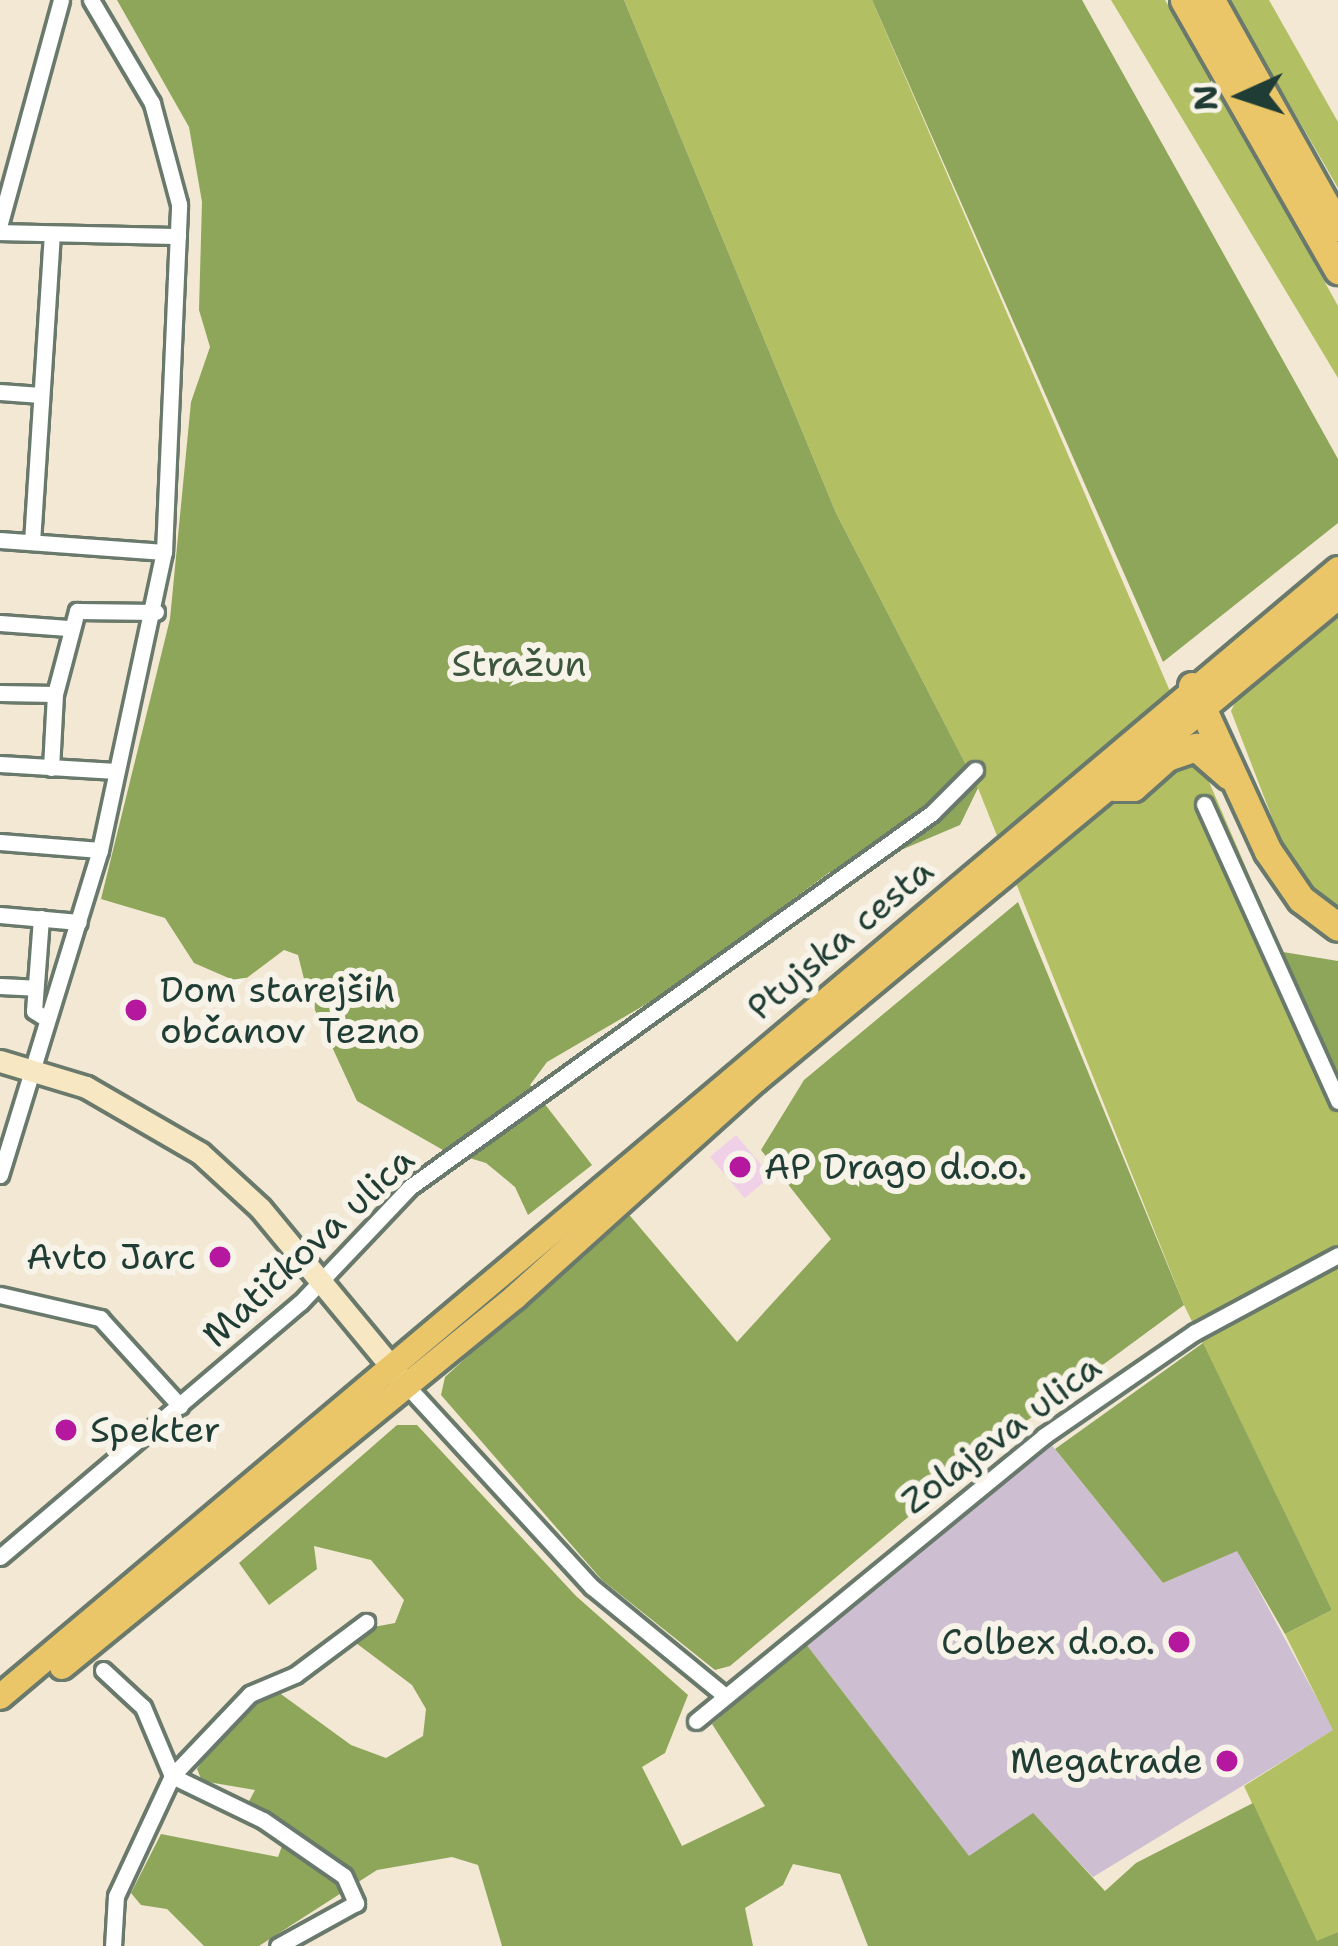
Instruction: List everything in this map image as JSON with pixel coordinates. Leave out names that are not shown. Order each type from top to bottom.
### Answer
[{"type":"highway","points":[[1184,0],[1338,270]]},
{"type":"highway","points":[[1211,0],[1338,227]]},
{"type":"highway","points":[[1199,698],[1285,878],[1338,927]]},
{"type":"highway","points":[[1114,787],[1132,787],[1167,757],[1196,747],[1208,750],[1242,795]]},
{"type":"main road","name":"Ptujska cesta","points":[[0,1719],[1199,698],[1338,569]]},
{"type":"main road","name":"Ptujska cesta","points":[[0,1697],[400,1376],[1114,787],[1199,698],[1338,597]]},
{"type":"street","points":[[61,0],[0,228],[52,235],[178,236]]},
{"type":"street","points":[[1,1167],[100,850],[156,612],[164,552],[178,236],[165,139],[92,0]]},
{"type":"street","points":[[32,542],[52,235]]},
{"type":"street","points":[[0,392],[40,395]]},
{"type":"street","points":[[0,540],[164,552]]},
{"type":"street","points":[[51,768],[55,694],[68,628],[83,608],[156,612]]},
{"type":"street","points":[[0,622],[68,628]]},
{"type":"street","points":[[0,693],[55,694]]},
{"type":"street","points":[[0,764],[116,771]]},
{"type":"street","name":"Matičkova ulica","points":[[0,1557],[321,1282],[410,1186],[932,813],[975,770]]},
{"type":"street","points":[[1204,804],[1338,1101]]},
{"type":"street","points":[[0,842],[100,850]]},
{"type":"street","points":[[0,915],[79,922]]},
{"type":"street","points":[[41,918],[34,1011],[45,1018]]},
{"type":"street","points":[[0,986],[35,988]]},
{"type":"street","points":[[0,1061],[118,1102],[180,1138],[260,1208],[400,1376],[592,1587],[724,1695]]},
{"type":"street","name":"Zolajeva ulica","points":[[696,1721],[943,1513],[1121,1380],[1286,1277],[1338,1255]]},
{"type":"street","points":[[0,1295],[100,1318],[180,1406]]},
{"type":"street","points":[[113,1946],[116,1896],[172,1776],[240,1702],[295,1675],[366,1622]]},
{"type":"street","points":[[103,1670],[143,1707],[172,1776],[331,1864],[356,1904],[278,1946]]},
{"type":"shaded area","name":"AP Drago d.o.o.","points":[[736,1135],[771,1176],[745,1198],[710,1157]]},
{"type":"shaded area","points":[[1050,1443],[1163,1583],[1237,1550],[1334,1730],[1093,1877],[1033,1814],[969,1857],[806,1644]]},
{"type":"green space","name":"Stražun","points":[[117,0],[624,0],[836,513],[978,788],[960,825],[856,869],[830,872],[667,992],[547,1062],[530,1085],[592,1165],[528,1215],[515,1187],[486,1163],[443,1150],[357,1101],[308,995],[298,955],[284,950],[240,983],[194,963],[165,918],[101,899],[170,619],[191,402],[210,347],[199,310],[202,202],[189,127]]},
{"type":"green space","points":[[624,0],[872,0],[1338,1081],[1338,1932],[1317,1942],[1244,1786],[1333,1730],[1285,1634],[1332,1610],[1184,1305],[978,788],[836,513]]},
{"type":"green space","points":[[872,0],[1082,0],[1338,459],[1338,523],[1163,662]]},
{"type":"green space","points":[[1111,0],[1165,0],[1205,65],[1338,306],[1338,378]]},
{"type":"green space","points":[[1229,0],[1269,0],[1338,122],[1338,188]]},
{"type":"green space","points":[[1338,606],[1338,916],[1291,867],[1231,711],[1241,690]]},
{"type":"green space","points":[[1018,902],[1184,1305],[979,1456],[935,1472],[913,1513],[730,1666],[715,1670],[602,1580],[441,1395],[445,1377],[626,1211],[737,1342],[831,1239],[761,1150],[804,1080]]},
{"type":"green space","points":[[1283,952],[1338,961],[1338,1081]]},
{"type":"green space","points":[[1203,1343],[1332,1610],[1285,1634],[1237,1551],[1163,1583],[1055,1449]]},
{"type":"green space","points":[[397,1425],[417,1425],[576,1596],[688,1695],[665,1753],[642,1767],[682,1846],[765,1806],[712,1724],[806,1644],[969,1856],[1033,1813],[1105,1891],[1136,1863],[1253,1803],[1317,1941],[1338,1932],[1338,1946],[868,1946],[840,1874],[793,1864],[783,1885],[745,1908],[753,1946],[502,1946],[478,1865],[452,1857],[377,1870],[259,1946],[204,1946],[167,1909],[141,1905],[131,1893],[161,1834],[278,1857],[288,1830],[247,1805],[255,1790],[202,1781],[197,1769],[236,1710],[274,1689],[351,1745],[386,1758],[423,1736],[426,1709],[412,1685],[356,1643],[368,1628],[395,1623],[404,1600],[371,1560],[314,1546],[317,1569],[269,1605],[239,1563]]},
{"type":"place","name":"Dom starejših občanov Tezno","points":[[136,1010]]},
{"type":"place","name":"AP Drago d.o.o.","points":[[740,1167]]},
{"type":"place","name":"Avto Jarc","points":[[220,1257]]},
{"type":"place","name":"Spekter","points":[[66,1430]]},
{"type":"place","name":"Colbex d.o.o.","points":[[1179,1642]]},
{"type":"place","name":"Megatrade","points":[[1227,1761]]}]
